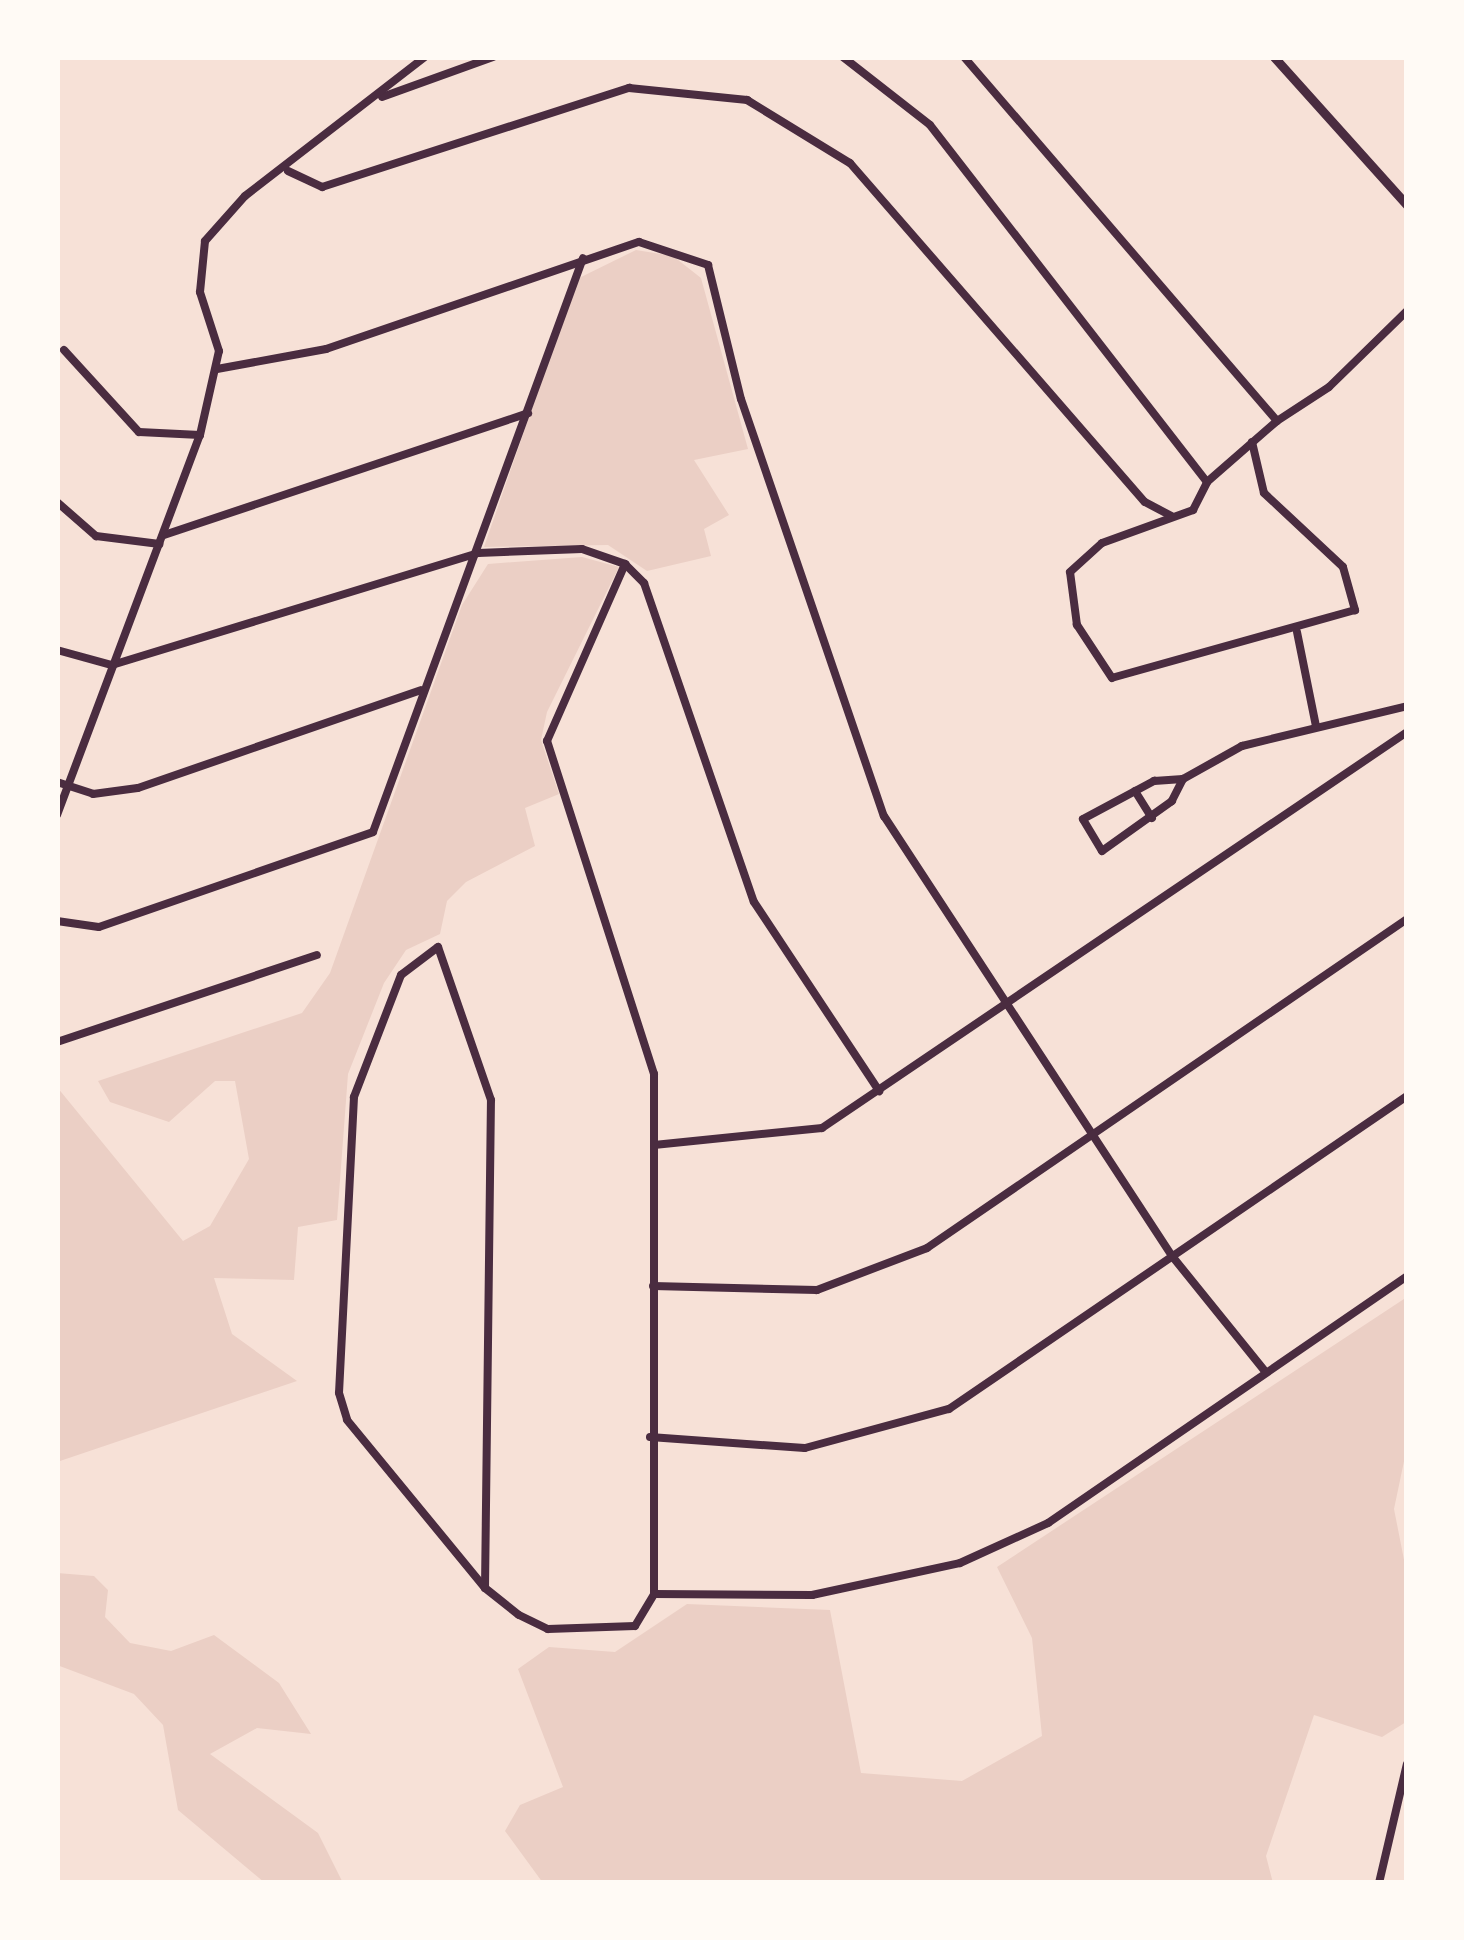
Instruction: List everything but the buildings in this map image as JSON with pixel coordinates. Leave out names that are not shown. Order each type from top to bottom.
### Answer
[{"type":"main road","points":[[1274,57],[1407,205]]},
{"type":"street","points":[[57,815],[62,784],[200,435],[217,369],[200,292],[205,241],[425,57]]},
{"type":"street","points":[[374,100],[493,57]]},
{"type":"street","points":[[843,57],[930,125],[1207,482]]},
{"type":"street","points":[[964,57],[1277,421]]},
{"type":"street","points":[[288,171],[322,187],[629,88],[747,100],[850,163],[1145,502],[1172,516]]},
{"type":"street","points":[[217,369],[326,349],[584,257],[659,243],[708,266],[741,400],[884,815],[1172,1256],[1264,1370]]},
{"type":"street","points":[[57,921],[99,927],[373,832],[584,257]]},
{"type":"street","points":[[1252,442],[1264,493],[1343,567],[1355,610],[1297,632],[1112,677],[1095,662],[1070,572],[1102,543],[1193,510],[1207,482],[1252,442],[1407,311]]},
{"type":"street","points":[[64,350],[139,432],[200,435]]},
{"type":"street","points":[[57,502],[96,536],[161,540],[529,413]]},
{"type":"street","points":[[57,650],[112,665],[478,553],[582,549],[626,564],[644,583],[754,902],[879,1090]]},
{"type":"street","points":[[485,1588],[491,1100],[438,947],[401,975],[354,1096],[339,1393],[346,1420],[485,1588],[548,1629],[635,1625],[654,1594],[650,1437],[654,1074],[547,742],[626,564]]},
{"type":"street","points":[[1297,632],[1316,726]]},
{"type":"street","points":[[62,784],[138,788],[422,689]]},
{"type":"street","points":[[1184,779],[1152,818],[1102,851],[1082,819],[1135,791],[1184,779],[1242,746],[1407,706]]},
{"type":"street","points":[[654,1145],[787,1140],[879,1090],[1009,1007],[1407,732]]},
{"type":"street","points":[[1135,791],[1152,818]]},
{"type":"street","points":[[653,1286],[817,1290],[874,1273],[927,1248],[1092,1128],[1407,919]]},
{"type":"street","points":[[57,1042],[317,955]]},
{"type":"street","points":[[650,1437],[805,1448],[877,1436],[949,1409],[1407,1096]]},
{"type":"street","points":[[654,1594],[812,1595],[960,1564],[1048,1522],[1407,1276]]},
{"type":"street","points":[[1379,1883],[1407,1764]]},
{"type":"shaded area","points":[[636,250],[673,256],[701,278],[748,449],[694,460],[729,515],[704,529],[711,556],[647,571],[608,545],[484,547],[577,279]]},
{"type":"shaded area","points":[[582,557],[619,567],[547,712],[541,740],[559,794],[525,808],[535,846],[466,882],[447,901],[440,934],[406,950],[384,983],[348,1074],[337,1220],[298,1227],[294,1280],[214,1278],[232,1334],[297,1381],[57,1462],[57,1087],[183,1241],[210,1226],[249,1159],[235,1081],[215,1081],[169,1122],[110,1102],[98,1081],[302,1013],[330,973],[462,605],[488,564]]},
{"type":"shaded area","points":[[1407,1297],[1407,1447],[1394,1509],[1407,1575],[1406,1722],[1382,1737],[1314,1715],[1266,1856],[1273,1883],[543,1883],[505,1831],[520,1805],[563,1787],[518,1669],[549,1647],[615,1652],[687,1604],[830,1610],[861,1773],[962,1781],[1042,1736],[1032,1638],[997,1567]]},
{"type":"shaded area","points":[[57,1573],[94,1576],[108,1590],[105,1617],[130,1643],[171,1651],[214,1635],[279,1683],[311,1734],[257,1728],[210,1754],[318,1833],[343,1883],[265,1883],[178,1810],[163,1725],[134,1694],[57,1665]]}]
